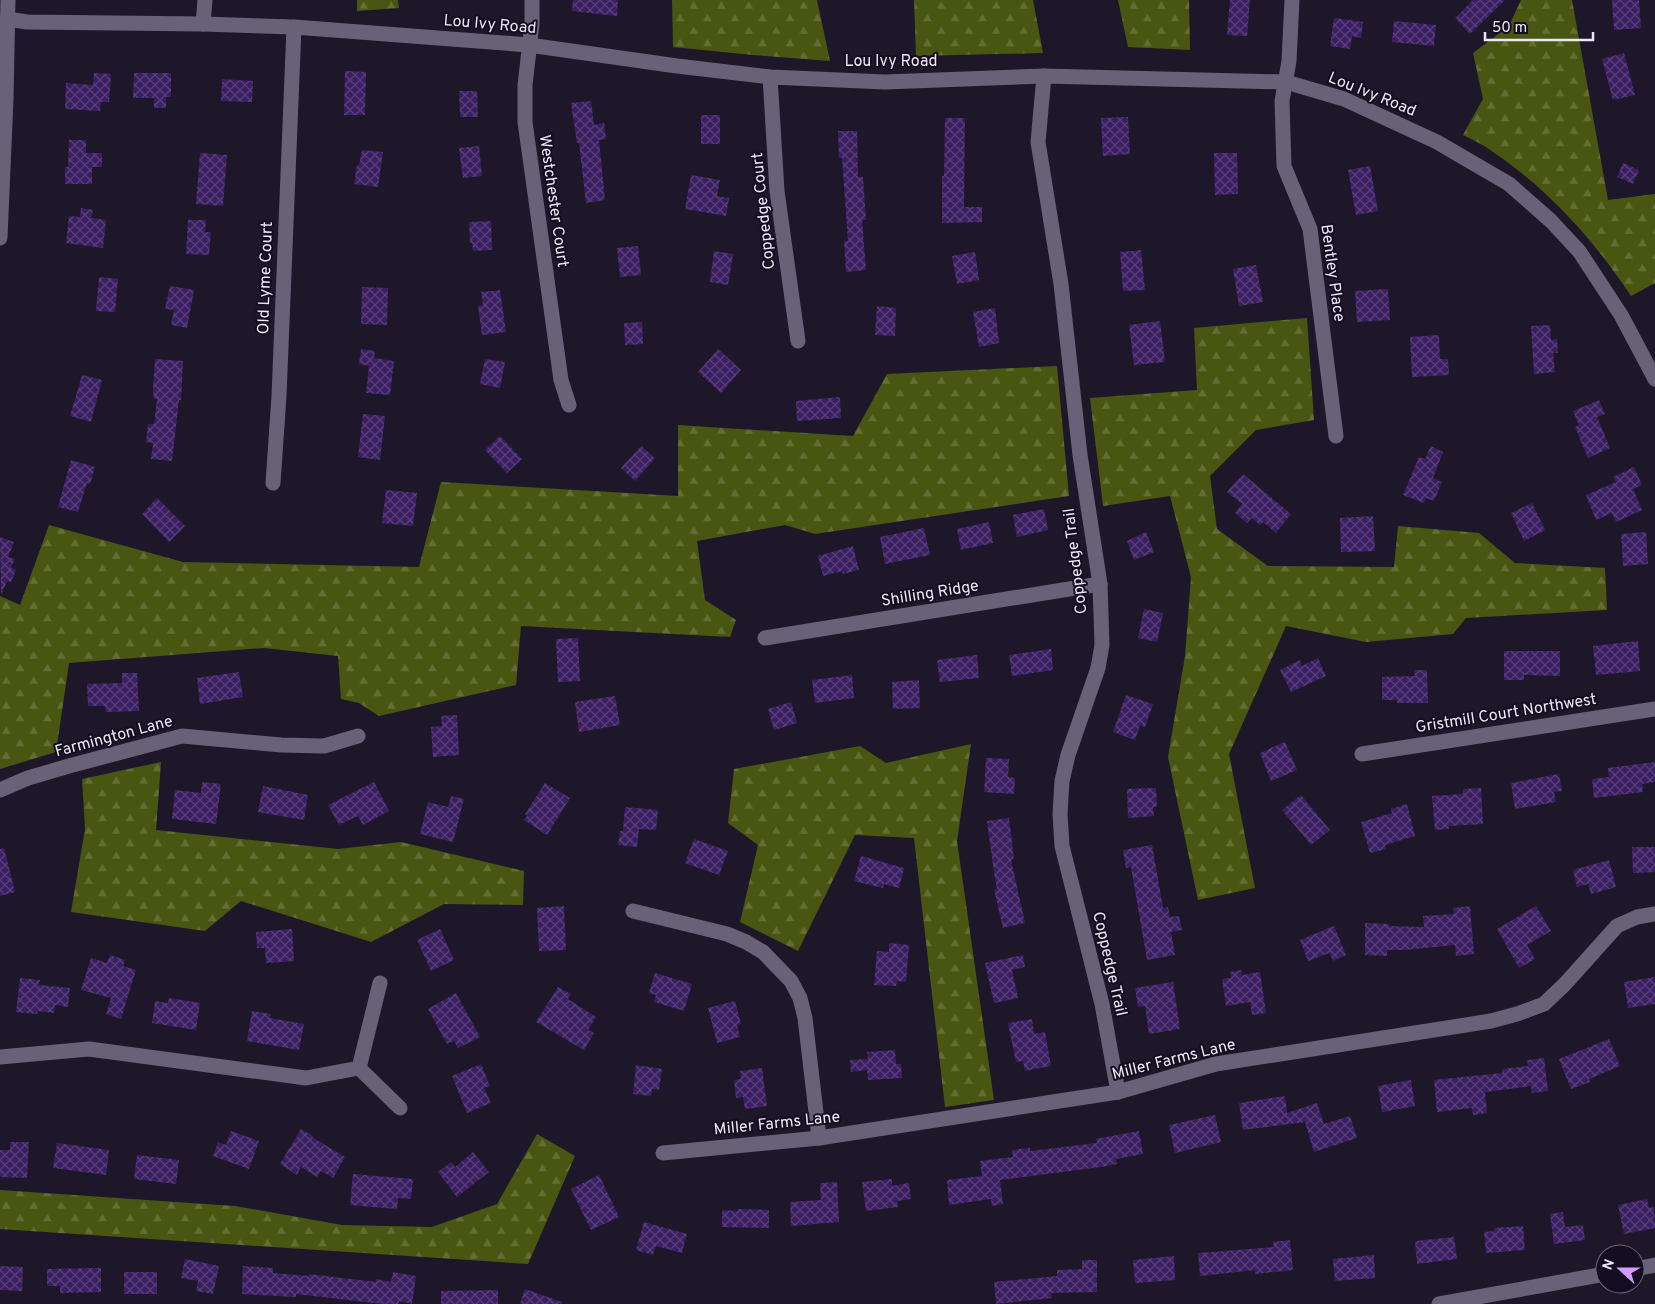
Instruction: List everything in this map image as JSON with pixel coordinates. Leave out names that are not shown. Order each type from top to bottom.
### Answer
[{"type":"street","points":[[0,238],[3,99],[8,0]]},
{"type":"street","points":[[203,24],[205,0]]},
{"type":"street","name":"Westchester Court","points":[[532,0],[532,24],[525,85],[525,122],[561,380],[569,405]]},
{"type":"street","name":"Bentley Place","points":[[1292,0],[1289,62],[1282,101],[1284,166],[1310,229],[1336,436]]},
{"type":"street","name":"Lou Ivy Road","points":[[7,19],[27,22],[294,27],[529,45],[770,77],[885,82],[1044,76],[1286,82],[1344,99],[1437,142],[1509,184],[1551,221],[1578,251],[1621,315],[1655,379]]},
{"type":"street","name":"Old Lyme Court","points":[[273,483],[279,396],[294,27]]},
{"type":"street","name":"Coppedge Trail","points":[[1044,76],[1038,142],[1061,284],[1080,455],[1100,584],[1102,645],[1098,668],[1068,755],[1062,781],[1062,846],[1102,1004],[1118,1092]]},
{"type":"street","name":"Coppedge Court","points":[[770,77],[777,191],[798,341]]},
{"type":"street","name":"Shilling Ridge","points":[[765,638],[1100,584]]},
{"type":"street","name":"Gristmill Court Northwest","points":[[1362,754],[1655,709]]},
{"type":"street","name":"Farmington Lane","points":[[0,790],[28,778],[182,736],[281,745],[324,746],[358,736]]},
{"type":"street","points":[[633,911],[727,934],[746,942],[763,952],[791,981],[800,998],[805,1018],[819,1138]]},
{"type":"street","name":"Miller Farms Lane","points":[[663,1153],[819,1138],[1118,1092],[1216,1064],[1491,1021],[1544,1004],[1565,984],[1617,926],[1637,917],[1655,914]]},
{"type":"street","points":[[359,1068],[380,983]]},
{"type":"street","points":[[0,1057],[89,1049],[306,1078],[359,1068]]},
{"type":"street","points":[[359,1068],[400,1108]]},
{"type":"street","points":[[1439,1304],[1485,1300],[1595,1276]]},
{"type":"green space","points":[[357,0],[398,0],[399,8],[357,11]]},
{"type":"green space","points":[[672,0],[817,0],[830,61],[673,47]]},
{"type":"green space","points":[[914,0],[1033,0],[1043,53],[916,56]]},
{"type":"green space","points":[[1118,0],[1189,0],[1190,50],[1128,47]]},
{"type":"green space","points":[[1521,0],[1572,0],[1608,200],[1655,194],[1655,283],[1631,296],[1602,255],[1551,199],[1533,182],[1486,147],[1463,135],[1483,99],[1473,53],[1509,26]]},
{"type":"green space","points":[[1307,318],[1314,420],[1256,430],[1210,476],[1217,529],[1268,566],[1394,567],[1398,526],[1479,533],[1515,563],[1605,568],[1607,610],[1466,618],[1453,634],[1366,642],[1286,626],[1229,754],[1255,888],[1198,900],[1168,757],[1185,656],[1191,577],[1170,496],[1103,506],[1090,398],[1197,390],[1194,328]]},
{"type":"green space","points":[[1057,366],[1069,496],[815,534],[785,525],[697,541],[705,600],[736,620],[730,637],[521,626],[516,685],[379,716],[359,703],[341,699],[338,656],[264,648],[69,663],[56,752],[0,769],[0,596],[20,605],[49,525],[183,562],[419,567],[441,482],[678,496],[678,425],[853,436],[887,374]]},
{"type":"green space","points":[[971,744],[957,841],[994,1100],[945,1107],[914,838],[855,835],[798,951],[740,922],[758,845],[728,823],[734,769],[860,746],[886,763]]},
{"type":"green space","points":[[161,762],[156,830],[338,849],[401,842],[524,871],[523,905],[444,904],[371,942],[241,901],[205,931],[71,912],[85,829],[82,779]]},
{"type":"green space","points":[[537,1134],[575,1156],[528,1264],[0,1229],[0,1190],[235,1206],[342,1225],[432,1227],[497,1204]]},
{"type":"building","points":[[573,0],[618,0],[617,16],[572,11]]},
{"type":"building","points":[[1230,0],[1250,0],[1247,36],[1227,35]]},
{"type":"building","points":[[1473,0],[1505,0],[1470,34],[1455,18]]},
{"type":"building","points":[[1612,0],[1639,0],[1641,28],[1614,30]]},
{"type":"building","points":[[1334,18],[1363,22],[1361,38],[1352,36],[1350,49],[1330,46]]},
{"type":"building","points":[[1394,21],[1436,25],[1434,46],[1392,42]]},
{"type":"building","points":[[1624,53],[1635,95],[1613,100],[1602,59]]},
{"type":"building","points":[[345,71],[366,72],[365,115],[344,115]]},
{"type":"building","points":[[94,73],[111,74],[109,102],[101,102],[100,111],[65,109],[66,83],[93,85]]},
{"type":"building","points":[[134,73],[171,73],[171,97],[166,97],[166,108],[154,108],[154,98],[133,98]]},
{"type":"building","points":[[222,79],[253,81],[252,102],[221,101]]},
{"type":"building","points":[[459,91],[477,91],[478,117],[460,117]]},
{"type":"building","points":[[591,101],[594,125],[604,123],[606,139],[599,140],[605,200],[586,203],[579,143],[577,143],[571,103]]},
{"type":"building","points":[[701,115],[720,115],[720,144],[701,144]]},
{"type":"building","points":[[1128,117],[1130,154],[1103,156],[1101,118]]},
{"type":"building","points":[[945,118],[965,118],[964,207],[982,207],[982,222],[942,223]]},
{"type":"building","points":[[838,131],[857,131],[858,177],[863,177],[866,220],[862,220],[866,270],[846,272],[844,241],[848,241],[842,158],[839,158]]},
{"type":"building","points":[[69,140],[86,140],[86,153],[102,153],[102,167],[92,167],[92,184],[65,184],[65,167],[68,167]]},
{"type":"building","points":[[479,146],[482,176],[463,178],[459,148]]},
{"type":"building","points":[[362,150],[383,152],[378,187],[354,184]]},
{"type":"building","points":[[200,153],[227,155],[223,206],[196,204]]},
{"type":"building","points":[[1214,153],[1237,153],[1238,194],[1215,195]]},
{"type":"building","points":[[1623,163],[1639,170],[1633,184],[1617,177]]},
{"type":"building","points":[[1370,166],[1378,211],[1356,215],[1348,170]]},
{"type":"building","points":[[691,175],[720,180],[717,196],[729,198],[726,216],[685,209]]},
{"type":"building","points":[[81,208],[93,210],[91,218],[106,220],[103,248],[66,243],[69,216],[80,217]]},
{"type":"building","points":[[188,220],[206,220],[205,232],[211,232],[209,255],[186,254]]},
{"type":"building","points":[[491,221],[492,250],[473,251],[472,243],[470,243],[469,222]]},
{"type":"building","points":[[638,246],[641,275],[620,277],[617,248]]},
{"type":"building","points":[[1141,250],[1145,290],[1123,291],[1120,252]]},
{"type":"building","points":[[714,251],[733,254],[728,285],[710,282]]},
{"type":"building","points":[[975,252],[979,280],[957,284],[952,256]]},
{"type":"building","points":[[1256,265],[1263,302],[1239,306],[1233,269]]},
{"type":"building","points":[[99,277],[118,279],[115,312],[96,311]]},
{"type":"building","points":[[170,286],[194,290],[187,328],[171,325],[174,310],[165,309]]},
{"type":"building","points":[[362,287],[388,288],[387,325],[361,324]]},
{"type":"building","points":[[1388,289],[1390,320],[1357,322],[1355,291]]},
{"type":"building","points":[[500,290],[506,332],[482,335],[478,306],[483,305],[481,292]]},
{"type":"building","points":[[877,306],[896,308],[895,336],[875,335]]},
{"type":"building","points":[[995,308],[999,343],[979,347],[973,312]]},
{"type":"building","points":[[1160,321],[1165,362],[1134,365],[1129,325]]},
{"type":"building","points":[[642,322],[643,344],[625,345],[624,323]]},
{"type":"building","points":[[1550,325],[1551,340],[1557,339],[1558,353],[1553,353],[1555,372],[1534,374],[1531,326]]},
{"type":"building","points":[[1439,335],[1440,359],[1448,359],[1449,375],[1412,377],[1410,337]]},
{"type":"building","points":[[361,349],[375,351],[374,358],[394,361],[390,395],[366,393],[369,366],[359,364]]},
{"type":"building","points":[[718,349],[741,370],[721,393],[698,372]]},
{"type":"building","points":[[155,359],[183,361],[181,400],[179,400],[172,461],[151,459],[153,443],[146,442],[148,424],[154,424],[157,399],[154,399],[153,390]]},
{"type":"building","points":[[485,359],[505,362],[500,388],[480,384]]},
{"type":"building","points":[[82,375],[102,380],[91,422],[70,416]]},
{"type":"building","points":[[840,397],[841,418],[797,421],[796,401]]},
{"type":"building","points":[[1599,400],[1605,414],[1597,417],[1610,448],[1588,458],[1575,427],[1579,425],[1573,411]]},
{"type":"building","points":[[363,414],[385,416],[380,460],[358,457]]},
{"type":"building","points":[[500,436],[522,459],[507,473],[485,450]]},
{"type":"building","points":[[641,446],[655,458],[635,481],[621,468]]},
{"type":"building","points":[[1431,446],[1443,452],[1433,478],[1442,482],[1434,501],[1426,498],[1424,503],[1403,495],[1419,457],[1425,459]]},
{"type":"building","points":[[71,460],[95,467],[90,484],[87,483],[78,512],[58,507]]},
{"type":"building","points":[[1634,467],[1642,485],[1633,489],[1642,510],[1616,522],[1612,513],[1596,520],[1586,495],[1616,482],[1613,477]]},
{"type":"building","points":[[1243,474],[1291,514],[1276,533],[1263,522],[1260,525],[1252,518],[1247,523],[1235,513],[1242,504],[1227,492]]},
{"type":"building","points":[[386,490],[417,493],[413,526],[382,523]]},
{"type":"building","points":[[157,498],[185,526],[169,542],[142,514]]},
{"type":"building","points":[[1532,503],[1545,530],[1524,541],[1511,513]]},
{"type":"building","points":[[1044,509],[1048,530],[1017,537],[1013,515]]},
{"type":"building","points":[[1373,516],[1375,551],[1341,552],[1340,518]]},
{"type":"building","points":[[989,522],[993,543],[961,550],[957,529]]},
{"type":"building","points":[[924,528],[930,555],[885,564],[880,537]]},
{"type":"building","points":[[1146,532],[1154,552],[1134,560],[1127,541]]},
{"type":"building","points":[[1646,532],[1648,564],[1623,566],[1621,534]]},
{"type":"building","points":[[0,537],[14,542],[8,557],[15,559],[11,568],[16,570],[11,582],[7,581],[1,595]]},
{"type":"building","points":[[853,546],[859,570],[843,574],[842,571],[823,576],[818,556]]},
{"type":"building","points":[[1144,609],[1163,613],[1157,642],[1138,638]]},
{"type":"building","points":[[578,638],[580,681],[558,682],[556,639]]},
{"type":"building","points":[[1638,641],[1640,671],[1596,675],[1593,646]]},
{"type":"building","points":[[1051,649],[1053,670],[1012,676],[1009,655]]},
{"type":"building","points":[[1504,651],[1560,651],[1560,676],[1524,675],[1524,680],[1504,680]]},
{"type":"building","points":[[977,655],[979,678],[940,682],[937,660]]},
{"type":"building","points":[[1318,658],[1326,676],[1291,692],[1280,670],[1300,660],[1302,666]]},
{"type":"building","points":[[1414,670],[1427,670],[1428,703],[1397,703],[1397,700],[1382,700],[1382,677],[1415,676]]},
{"type":"building","points":[[239,672],[243,697],[200,704],[197,678]]},
{"type":"building","points":[[122,673],[137,673],[139,711],[106,712],[105,706],[88,706],[87,684],[122,683]]},
{"type":"building","points":[[852,675],[854,698],[815,703],[812,680]]},
{"type":"building","points":[[919,680],[920,708],[893,709],[892,682]]},
{"type":"building","points":[[1126,695],[1153,704],[1145,727],[1140,725],[1135,740],[1113,732]]},
{"type":"building","points":[[615,696],[620,725],[579,732],[575,702]]},
{"type":"building","points":[[791,702],[797,723],[774,730],[768,709]]},
{"type":"building","points":[[457,715],[459,755],[433,757],[431,727],[442,726],[441,716]]},
{"type":"building","points":[[1285,742],[1297,770],[1271,781],[1260,753]]},
{"type":"building","points":[[986,758],[1009,759],[1008,777],[1015,778],[1014,794],[984,792]]},
{"type":"building","points":[[1655,762],[1655,782],[1642,784],[1643,792],[1594,798],[1592,779],[1609,777],[1608,768]]},
{"type":"building","points":[[1559,774],[1562,791],[1554,792],[1556,802],[1515,809],[1511,783]]},
{"type":"building","points":[[202,782],[221,784],[216,824],[172,819],[175,790],[201,793]]},
{"type":"building","points":[[374,782],[389,811],[363,825],[358,816],[339,825],[328,805]]},
{"type":"building","points":[[545,783],[570,798],[547,835],[524,820],[527,816],[525,814]]},
{"type":"building","points":[[263,786],[308,795],[304,820],[258,812]]},
{"type":"building","points":[[1156,788],[1157,806],[1153,807],[1154,816],[1128,818],[1127,789]]},
{"type":"building","points":[[1481,788],[1483,824],[1449,826],[1449,829],[1435,830],[1432,796],[1463,794],[1463,789]]},
{"type":"building","points":[[1301,795],[1330,830],[1311,845],[1282,810]]},
{"type":"building","points":[[451,796],[464,799],[453,842],[420,834],[428,802],[448,807]]},
{"type":"building","points":[[1407,804],[1415,836],[1385,845],[1386,849],[1370,853],[1361,822],[1392,813],[1391,809]]},
{"type":"building","points":[[625,807],[658,810],[656,830],[639,829],[637,847],[618,845],[620,831],[623,831]]},
{"type":"building","points":[[1009,818],[1014,859],[1011,860],[1025,923],[1003,928],[994,890],[997,889],[987,821]]},
{"type":"building","points":[[694,839],[728,851],[719,875],[685,863]]},
{"type":"building","points":[[1152,845],[1163,908],[1168,907],[1170,917],[1179,916],[1182,930],[1171,932],[1175,955],[1147,960],[1131,867],[1126,868],[1123,850]]},
{"type":"building","points":[[1632,847],[1655,847],[1655,872],[1633,873]]},
{"type":"building","points":[[4,848],[15,892],[0,896],[0,849]]},
{"type":"building","points":[[861,856],[904,868],[899,888],[884,884],[883,888],[854,881]]},
{"type":"building","points":[[1609,860],[1616,887],[1591,894],[1588,884],[1577,887],[1573,870]]},
{"type":"building","points":[[564,906],[566,950],[539,951],[537,908]]},
{"type":"building","points":[[1470,906],[1474,954],[1456,956],[1455,945],[1387,950],[1387,956],[1365,955],[1365,923],[1424,927],[1423,916],[1454,914],[1453,908]]},
{"type":"building","points":[[1536,906],[1551,931],[1527,945],[1535,959],[1519,968],[1497,929]]},
{"type":"building","points":[[1334,926],[1346,955],[1333,961],[1329,953],[1308,961],[1300,940]]},
{"type":"building","points":[[292,929],[294,961],[266,963],[265,948],[257,948],[256,932]]},
{"type":"building","points":[[440,929],[454,960],[431,971],[417,940]]},
{"type":"building","points":[[889,943],[909,945],[906,982],[897,981],[896,986],[874,985],[877,951],[889,952]]},
{"type":"building","points":[[110,955],[125,960],[123,966],[136,970],[121,1019],[106,1014],[111,998],[81,990],[91,958],[107,963]]},
{"type":"building","points":[[1023,955],[1025,967],[1012,970],[1018,998],[994,1003],[985,963]]},
{"type":"building","points":[[1241,970],[1242,975],[1260,972],[1266,1013],[1252,1015],[1250,1002],[1226,1006],[1222,979],[1231,978],[1230,972]]},
{"type":"building","points":[[655,973],[692,984],[684,1011],[654,1002],[656,995],[649,993]]},
{"type":"building","points":[[1655,977],[1655,1004],[1628,1008],[1624,982]]},
{"type":"building","points":[[20,978],[40,980],[39,985],[70,988],[68,1007],[55,1005],[54,1013],[38,1011],[37,1014],[16,1012]]},
{"type":"building","points":[[1173,982],[1180,1029],[1149,1034],[1145,1006],[1138,1007],[1135,988]]},
{"type":"building","points":[[558,987],[571,994],[568,999],[596,1017],[588,1030],[594,1033],[584,1050],[536,1022]]},
{"type":"building","points":[[456,993],[480,1037],[458,1048],[454,1041],[447,1044],[428,1009]]},
{"type":"building","points":[[169,998],[200,1003],[196,1030],[152,1023],[155,1001],[168,1003]]},
{"type":"building","points":[[735,1001],[741,1024],[737,1025],[740,1037],[717,1043],[708,1008]]},
{"type":"building","points":[[252,1011],[271,1014],[270,1018],[304,1024],[299,1050],[247,1041]]},
{"type":"building","points":[[1032,1019],[1034,1034],[1045,1032],[1051,1066],[1025,1071],[1023,1061],[1016,1062],[1008,1023]]},
{"type":"building","points":[[1609,1039],[1620,1066],[1589,1079],[1590,1082],[1571,1089],[1559,1059]]},
{"type":"building","points":[[895,1050],[896,1064],[901,1064],[902,1078],[868,1080],[867,1070],[851,1072],[850,1060],[868,1059],[867,1052]]},
{"type":"building","points":[[1544,1058],[1548,1091],[1532,1093],[1531,1086],[1485,1092],[1487,1113],[1473,1115],[1472,1108],[1437,1112],[1434,1080],[1502,1073],[1502,1069],[1528,1066],[1527,1060]]},
{"type":"building","points":[[481,1064],[490,1086],[484,1088],[491,1103],[467,1113],[452,1076]]},
{"type":"building","points":[[636,1065],[662,1069],[659,1090],[652,1089],[651,1096],[633,1094]]},
{"type":"building","points":[[762,1068],[767,1106],[745,1109],[743,1097],[736,1098],[734,1080],[741,1079],[740,1071]]},
{"type":"building","points":[[1411,1080],[1415,1106],[1382,1112],[1378,1086]]},
{"type":"building","points":[[1285,1096],[1287,1113],[1317,1103],[1324,1124],[1350,1116],[1357,1138],[1314,1152],[1305,1122],[1243,1130],[1239,1103]]},
{"type":"building","points":[[1215,1115],[1221,1142],[1175,1153],[1169,1125]]},
{"type":"building","points":[[301,1129],[345,1157],[333,1178],[321,1171],[317,1177],[301,1167],[297,1175],[280,1164]]},
{"type":"building","points":[[231,1131],[259,1141],[249,1169],[213,1156],[218,1142],[226,1145]]},
{"type":"building","points":[[1139,1131],[1143,1154],[1116,1159],[1117,1164],[1101,1167],[1000,1180],[1003,1204],[992,1206],[991,1199],[949,1205],[947,1180],[982,1176],[980,1161],[1013,1157],[1012,1150],[1030,1148],[1030,1151],[1097,1143],[1096,1139]]},
{"type":"building","points":[[10,1142],[29,1142],[27,1178],[0,1177],[0,1150],[10,1150]]},
{"type":"building","points":[[57,1143],[109,1150],[106,1175],[53,1168]]},
{"type":"building","points":[[473,1152],[489,1172],[457,1197],[438,1172],[451,1162],[455,1167]]},
{"type":"building","points":[[137,1155],[179,1160],[176,1184],[134,1179]]},
{"type":"building","points":[[353,1174],[413,1179],[411,1199],[398,1198],[397,1209],[350,1205]]},
{"type":"building","points":[[599,1175],[619,1217],[591,1230],[571,1189]]},
{"type":"building","points":[[892,1179],[892,1186],[909,1183],[911,1199],[897,1201],[898,1207],[866,1211],[862,1182]]},
{"type":"building","points":[[837,1182],[839,1222],[791,1226],[790,1202],[821,1200],[820,1183]]},
{"type":"building","points":[[1647,1199],[1649,1208],[1654,1207],[1655,1228],[1624,1234],[1618,1205]]},
{"type":"building","points":[[738,1209],[769,1210],[769,1228],[722,1227],[722,1210],[738,1211]]},
{"type":"building","points":[[1563,1212],[1565,1227],[1583,1225],[1585,1240],[1554,1244],[1550,1214]]},
{"type":"building","points":[[644,1222],[687,1234],[682,1253],[656,1246],[653,1255],[636,1250]]},
{"type":"building","points":[[1523,1226],[1525,1250],[1486,1253],[1484,1232],[1494,1231],[1494,1228]]},
{"type":"building","points":[[1454,1237],[1457,1259],[1417,1264],[1415,1241]]},
{"type":"building","points":[[1290,1240],[1293,1270],[1255,1274],[1255,1270],[1200,1276],[1198,1253],[1274,1247],[1273,1242]]},
{"type":"building","points":[[1374,1255],[1375,1278],[1335,1281],[1333,1259]]},
{"type":"building","points":[[1174,1256],[1175,1280],[1135,1283],[1133,1260]]},
{"type":"building","points":[[185,1259],[219,1266],[213,1294],[196,1291],[198,1281],[181,1278]]},
{"type":"building","points":[[1082,1260],[1097,1260],[1097,1292],[1051,1293],[1052,1298],[996,1304],[994,1282],[1057,1276],[1057,1270],[1082,1269]]},
{"type":"building","points":[[0,1266],[23,1267],[22,1291],[0,1290]]},
{"type":"building","points":[[243,1266],[273,1268],[273,1273],[309,1276],[309,1274],[376,1282],[376,1279],[391,1282],[393,1272],[416,1276],[412,1304],[399,1301],[399,1304],[382,1304],[296,1294],[296,1297],[242,1294]]},
{"type":"building","points":[[101,1268],[101,1292],[60,1293],[60,1286],[47,1286],[47,1269]]},
{"type":"building","points":[[124,1272],[157,1272],[157,1294],[124,1294]]},
{"type":"building","points":[[525,1289],[562,1302],[562,1304],[520,1304]]},
{"type":"building","points":[[498,1290],[498,1304],[441,1304],[441,1291]]}]
